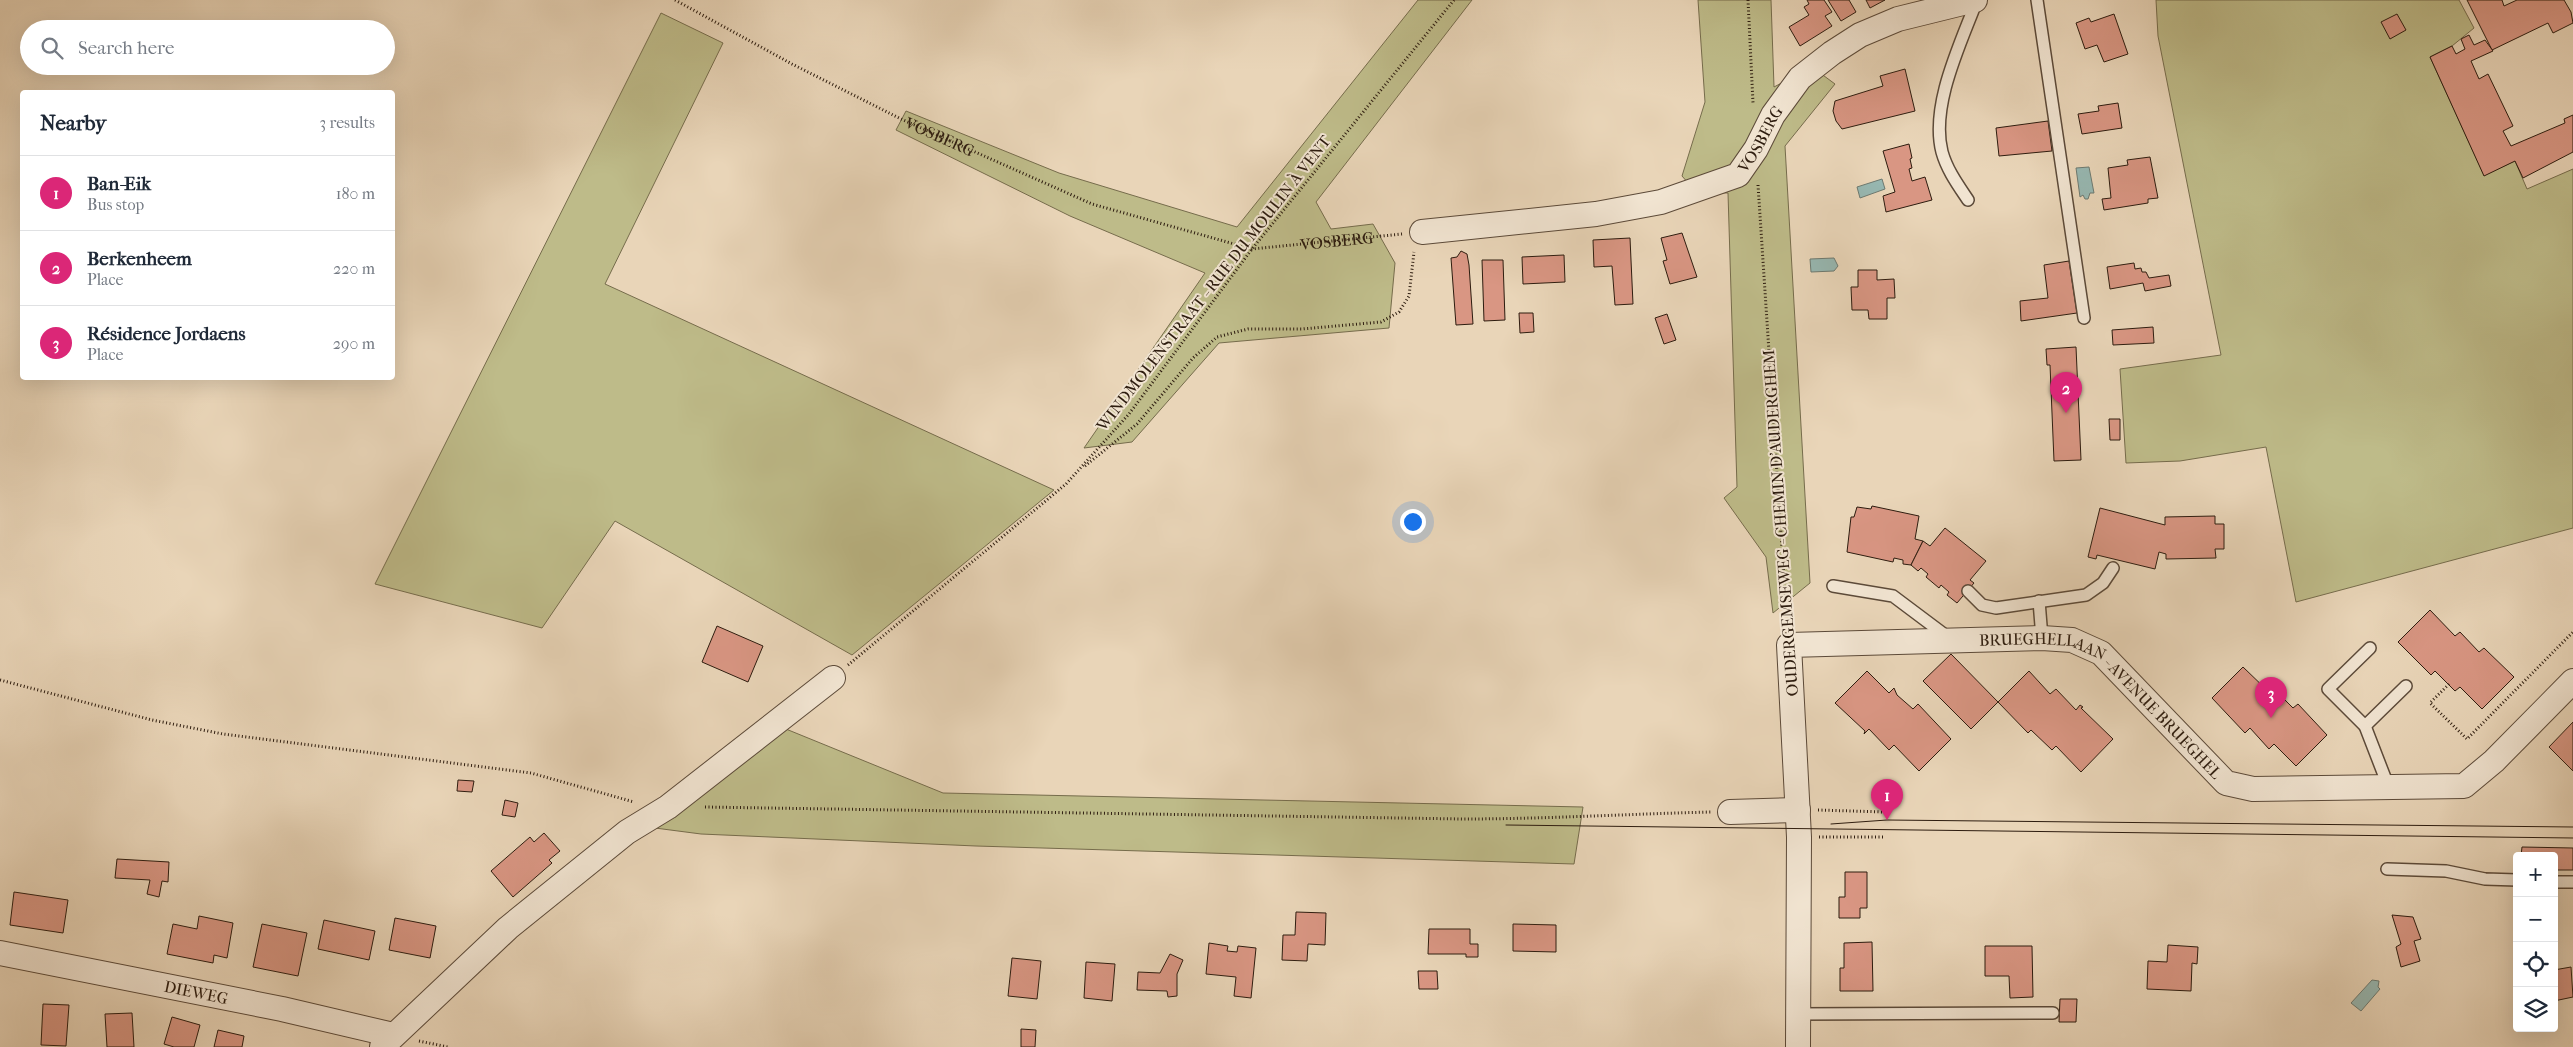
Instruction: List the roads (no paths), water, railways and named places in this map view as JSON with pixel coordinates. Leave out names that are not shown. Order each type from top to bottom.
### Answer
[{"type":"street","name":"VOSBERG","points":[[1417,232],[1596,214],[1661,202],[1738,174],[1756,149],[1773,115],[1800,78],[1832,53],[1860,35],[1898,19],[1976,0]]},
{"type":"street","name":"BRUEGHELLAAN - AVENUE BRUEGHEL","points":[[1789,645],[2042,638],[2072,640],[2101,653],[2226,782],[2253,789],[2464,786],[2494,761],[2573,681]]},
{"type":"street","name":"OUDERGEMSEWEG - CHEMIN D'AUDERGHEM","points":[[1789,645],[1799,837],[1798,1047]]},
{"type":"street","points":[[388,1041],[508,928],[627,832],[668,806],[833,678]]},
{"type":"street","points":[[1730,812],[1798,810]]},
{"type":"street","name":"DIEWEG","points":[[0,953],[282,1010],[388,1041]]},
{"type":"lane","points":[[1968,200],[1950,172],[1942,151],[1941,116],[1949,74],[1976,0]]},
{"type":"lane","points":[[2037,0],[2061,148],[2084,318]]},
{"type":"lane","points":[[1968,591],[1982,605],[1996,608],[2039,602],[2086,594],[2103,583],[2113,568]]},
{"type":"lane","points":[[1833,586],[1893,596],[1953,641]]},
{"type":"lane","points":[[2039,602],[2042,638]]},
{"type":"lane","points":[[2370,648],[2328,689],[2365,726],[2389,788]]},
{"type":"lane","points":[[2365,726],[2406,686]]},
{"type":"lane","points":[[2387,869],[2446,871],[2485,879],[2513,880]]},
{"type":"lane","points":[[2558,882],[2573,882]]},
{"type":"lane","points":[[1798,1014],[2053,1013]]},
{"type":"water","points":[[2089,167],[2094,193],[2090,193],[2088,199],[2085,199],[2083,195],[2080,197],[2076,168]]},
{"type":"water","points":[[1882,179],[1885,189],[1860,198],[1857,187]]},
{"type":"water","points":[[1834,258],[1838,266],[1834,271],[1811,272],[1810,259]]},
{"type":"water","points":[[2372,980],[2379,981],[2378,987],[2380,989],[2361,1011],[2351,1003]]},
{"type":"tram line","points":[[1831,824],[1887,820],[2573,827]]},
{"type":"tram line","points":[[1506,825],[2573,838]]},
{"type":"place","name":"Berkenheem","points":[[2066,413]]},
{"type":"place","name":"Résidence Jordaens","points":[[2271,718]]},
{"type":"place","name":"Ban-Eik","points":[[1887,820]]}]
